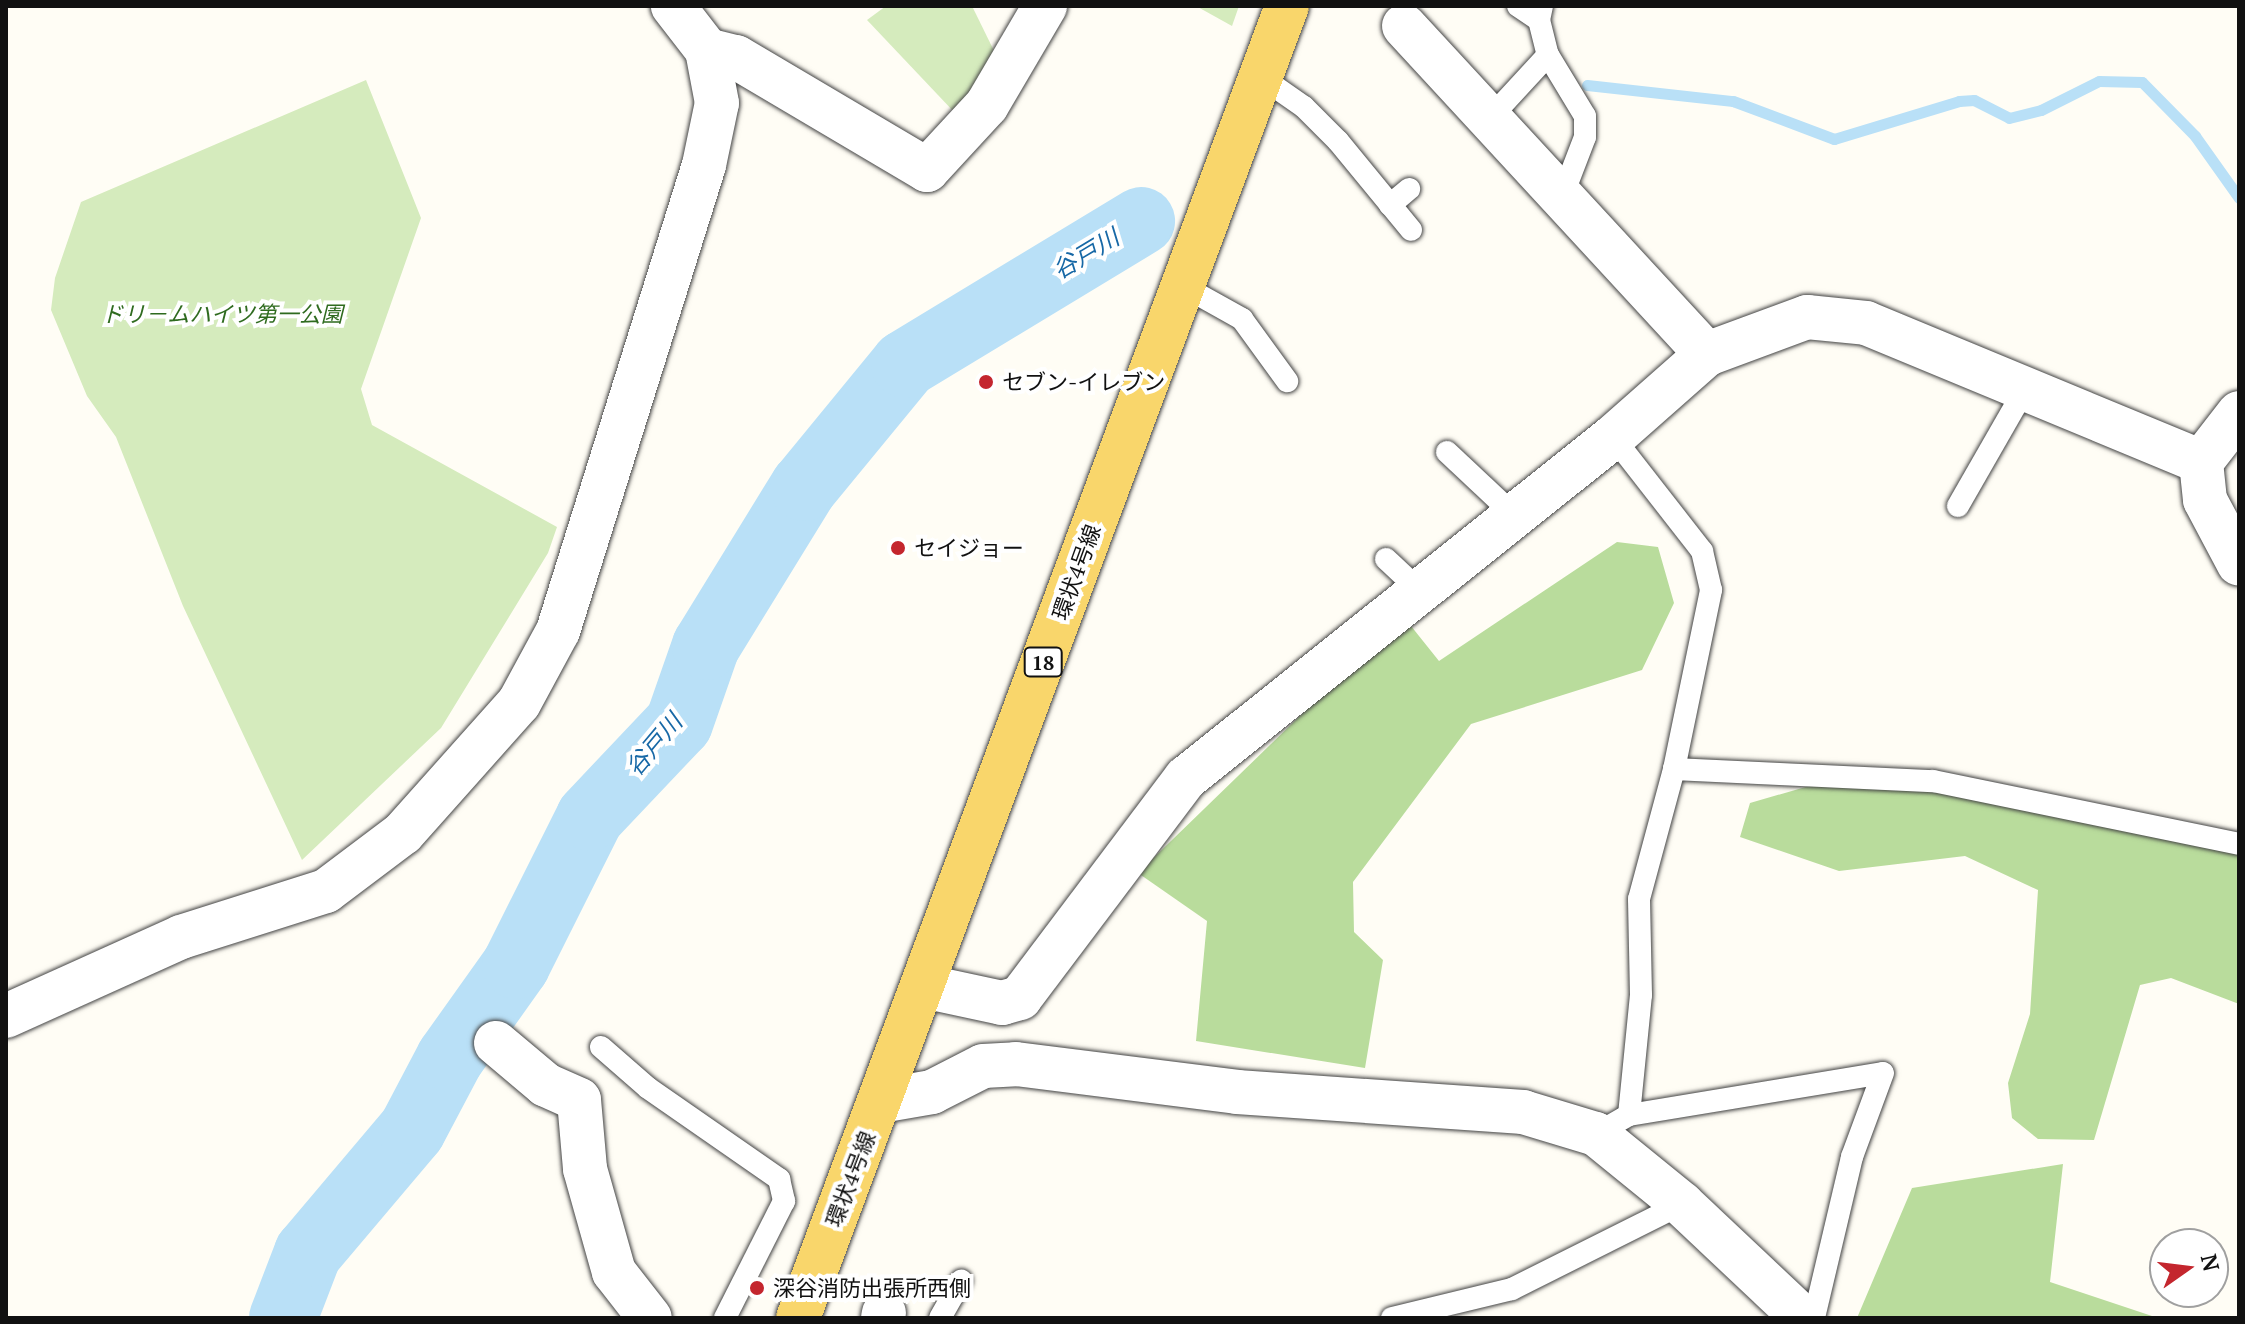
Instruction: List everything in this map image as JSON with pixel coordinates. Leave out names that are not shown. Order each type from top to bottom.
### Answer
[{"type":"main road","name":"環状4号線","points":[[798,1318],[1287,6]]},
{"type":"street","points":[[6,1016],[181,937],[326,891],[403,833],[519,703],[558,631],[704,165],[717,103],[707,50],[673,6]]},
{"type":"street","points":[[707,50],[736,57],[927,170],[987,105],[1045,6]]},
{"type":"street","points":[[1404,26],[1707,354]]},
{"type":"street","points":[[923,986],[1002,1003],[1020,998],[1186,778],[1613,437],[1707,354],[1807,317],[1866,323],[2201,462]]},
{"type":"street","points":[[2239,413],[2201,462],[2205,500],[2239,564]]},
{"type":"street","points":[[496,1043],[546,1085],[579,1100],[585,1169],[614,1272],[650,1318]]},
{"type":"street","points":[[880,1101],[932,1092],[983,1066],[1016,1064],[1237,1092],[1468,1105],[1612,1124],[1682,1204],[1803,1318]]},
{"type":"lane","points":[[1518,6],[1540,13],[1548,55],[1585,116],[1585,137],[1562,197]]},
{"type":"lane","points":[[1489,119],[1548,55]]},
{"type":"lane","points":[[1261,77],[1304,107],[1411,230]]},
{"type":"lane","points":[[1390,205],[1409,189]]},
{"type":"lane","points":[[1183,286],[1242,319],[1287,381]]},
{"type":"lane","points":[[1958,506],[2025,389]]},
{"type":"lane","points":[[1613,437],[1702,551],[1711,590],[1674,769],[1639,899],[1641,995],[1612,1124],[1883,1073],[1852,1157],[1814,1318]]},
{"type":"lane","points":[[1447,452],[1514,515]]},
{"type":"lane","points":[[1386,559],[1419,590]]},
{"type":"lane","points":[[1674,769],[1933,781],[2239,844]]},
{"type":"lane","points":[[601,1047],[648,1088],[779,1179],[784,1201],[725,1318]]},
{"type":"lane","points":[[1392,1318],[1512,1289],[1682,1204]]},
{"type":"lane","points":[[940,1318],[961,1281]]},
{"type":"green space","points":[[886,6],[972,6],[998,59],[955,113],[867,20]]},
{"type":"green space","points":[[1196,6],[1239,6],[1232,26]]},
{"type":"green space","name":"ドリ－ムハイツ第一公園","points":[[366,80],[421,218],[361,389],[372,425],[557,527],[548,553],[441,728],[302,860],[183,606],[116,437],[87,396],[51,310],[55,278],[81,202]]},
{"type":"green space","points":[[1617,542],[1658,547],[1674,603],[1642,670],[1471,724],[1353,882],[1354,932],[1383,960],[1365,1068],[1196,1041],[1207,921],[1138,873],[1403,616],[1439,661]]},
{"type":"green space","points":[[1809,786],[1932,787],[2239,854],[2239,1004],[2171,978],[2140,985],[2094,1140],[2038,1139],[2012,1118],[2008,1083],[2030,1014],[2038,890],[1965,856],[1839,871],[1740,837],[1750,803]]},
{"type":"green space","points":[[2063,1164],[2050,1282],[2158,1318],[1857,1318],[1912,1188]]},
{"type":"waterway","points":[[1587,85],[1733,101],[1834,139],[1959,101],[1974,100],[2009,118],[2041,110],[2099,81],[2142,82],[2195,136],[2239,198]]},
{"type":"waterway","name":"谷戸川","points":[[283,1318],[308,1253],[412,1130],[450,1058],[516,965],[590,817],[679,723],[706,646],[804,487],[905,364],[1141,221]]},
{"type":"place","name":"セブン-イレブン","points":[[986,382]]},
{"type":"place","name":"セイジョー","points":[[898,548]]},
{"type":"place","name":"深谷消防出張所西側","points":[[757,1288]]}]
